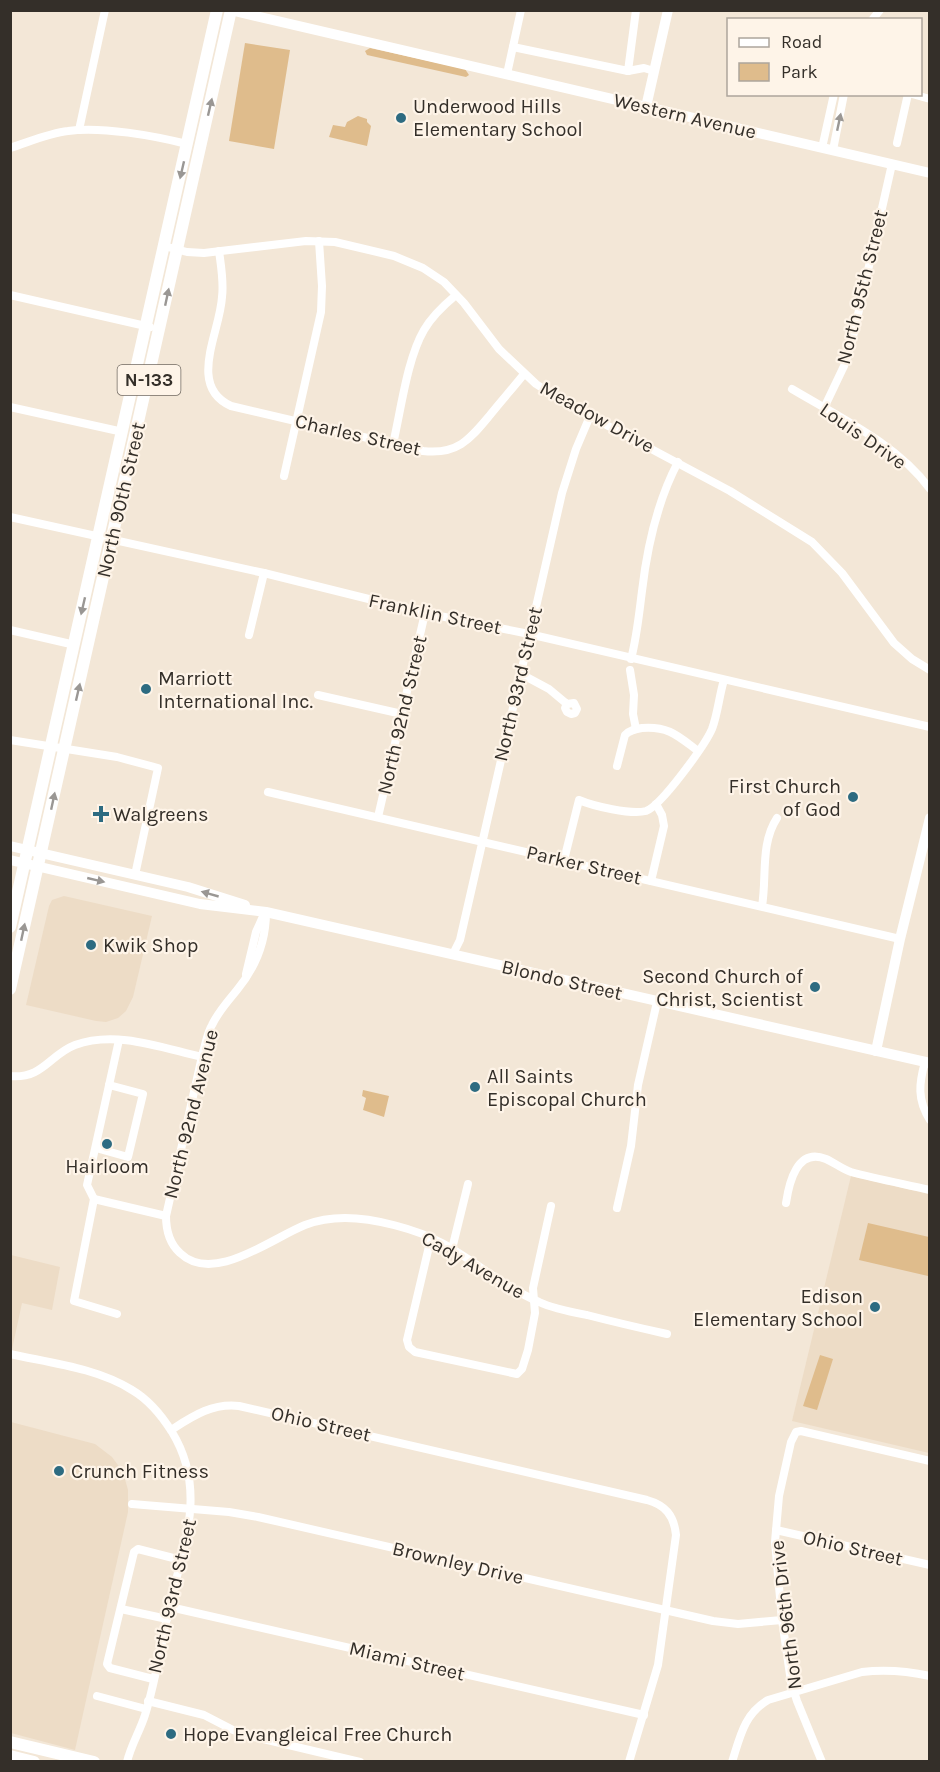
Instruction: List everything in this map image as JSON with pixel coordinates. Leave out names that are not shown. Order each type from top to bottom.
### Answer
[{"type":"main road","name":"North 90th Street","points":[[10,989],[64,749],[105,539],[123,432],[218,10]]},
{"type":"main road","points":[[646,107],[668,10]]},
{"type":"main road","name":"North 90th Street","points":[[10,927],[75,645],[160,330],[231,11]]},
{"type":"main road","name":"Western Avenue","points":[[231,11],[930,172]]},
{"type":"main road","points":[[876,1050],[930,818]]},
{"type":"main road","name":"Blondo Street","points":[[10,846],[198,890],[266,912],[927,1063]]},
{"type":"main road","name":"Blondo Street","points":[[10,860],[200,904],[266,912]]},
{"type":"main road","points":[[10,1742],[94,1761]]},
{"type":"main road","points":[[10,1756],[34,1761]]},
{"type":"street","points":[[79,130],[105,10]]},
{"type":"street","points":[[507,74],[521,10]]},
{"type":"street","points":[[628,71],[636,10]]},
{"type":"street","points":[[513,47],[628,71],[644,68],[654,70]]},
{"type":"street","points":[[827,149],[834,96]]},
{"type":"street","points":[[827,149],[843,96]]},
{"type":"street","points":[[897,143],[909,96]]},
{"type":"street","points":[[10,148],[58,133],[79,130],[150,136],[187,144]]},
{"type":"street","name":"North 95th Street","points":[[824,408],[844,366],[852,341],[892,164]]},
{"type":"street","points":[[284,476],[321,312],[319,241]]},
{"type":"street","name":"Meadow Drive","points":[[165,246],[195,253],[319,241],[335,242],[408,261],[436,276],[456,295],[499,349],[524,374],[552,395],[730,491],[812,542],[842,573],[894,643],[912,659],[930,670]]},
{"type":"street","name":"Charles Street","points":[[219,251],[223,297],[207,378],[212,391],[218,398],[233,407],[393,444],[433,452],[447,451],[462,444],[473,435],[524,374]]},
{"type":"street","points":[[10,295],[160,330]]},
{"type":"street","points":[[393,444],[418,341],[433,317],[456,295]]},
{"type":"street","name":"Louis Drive","points":[[792,389],[891,451],[928,484]]},
{"type":"street","points":[[10,406],[123,432]]},
{"type":"street","name":"North 93rd Street","points":[[453,954],[460,940],[567,472],[590,416]]},
{"type":"street","points":[[632,659],[639,629],[644,577],[658,513],[678,462]]},
{"type":"street","name":"Franklin Street","points":[[10,518],[264,573],[425,613],[529,634],[930,727]]},
{"type":"street","points":[[249,635],[264,573]]},
{"type":"street","name":"North 92nd Street","points":[[378,818],[425,613]]},
{"type":"street","points":[[10,630],[75,645]]},
{"type":"street","points":[[630,670],[636,729]]},
{"type":"street","points":[[521,674],[549,689],[567,704]]},
{"type":"street","points":[[564,860],[579,800],[638,812],[650,810],[656,804],[698,751],[712,729],[724,680]]},
{"type":"street","points":[[318,695],[402,714]]},
{"type":"street","points":[[616,766],[627,731],[636,729],[654,727],[666,729],[698,751]]},
{"type":"street","points":[[10,740],[117,757],[158,768],[135,875]]},
{"type":"street","name":"Parker Street","points":[[268,792],[900,939]]},
{"type":"street","points":[[651,881],[664,826],[662,815],[656,804]]},
{"type":"street","points":[[762,906],[767,840],[777,818]]},
{"type":"street","name":"North 92nd Avenue","points":[[166,1219],[202,1057],[212,1023],[244,980],[256,932],[266,912]]},
{"type":"street","points":[[617,1208],[631,1146],[638,1085],[657,1002]]},
{"type":"street","points":[[117,1314],[74,1302],[94,1199],[87,1185],[119,1040]]},
{"type":"street","points":[[10,1076],[23,1076],[36,1072],[67,1049],[75,1045],[97,1041],[119,1040],[202,1057]]},
{"type":"street","points":[[927,1063],[919,1092],[930,1120]]},
{"type":"street","points":[[96,1148],[128,1157],[143,1094],[109,1085]]},
{"type":"street","points":[[786,1203],[795,1169],[804,1161],[814,1157],[827,1159],[850,1172],[930,1190]]},
{"type":"street","points":[[452,1249],[468,1184]]},
{"type":"street","points":[[94,1199],[166,1219]]},
{"type":"street","points":[[431,1238],[408,1347],[415,1352],[517,1374],[522,1369],[528,1350],[535,1313],[533,1288],[551,1206]]},
{"type":"street","name":"Cady Avenue","points":[[166,1219],[169,1238],[177,1251],[186,1258],[203,1265],[230,1260],[306,1225],[329,1218],[370,1220],[422,1233],[534,1300],[563,1310],[667,1334]]},
{"type":"street","points":[[10,1354],[115,1380],[132,1389],[147,1401],[171,1430]]},
{"type":"street","name":"Ohio Street","points":[[171,1430],[208,1409],[224,1405],[239,1406],[654,1502],[667,1509],[676,1534],[666,1611]]},
{"type":"street","name":"North 93rd Street","points":[[127,1761],[147,1705],[191,1509],[191,1480],[186,1461],[171,1430]]},
{"type":"street","name":"North 96th Drive","points":[[822,1761],[794,1692],[789,1671],[775,1555],[779,1496],[793,1436],[799,1431],[930,1461]]},
{"type":"street","name":"Brownley Drive","points":[[132,1504],[258,1516],[730,1624],[782,1620]]},
{"type":"street","name":"Ohio Street","points":[[776,1530],[930,1565]]},
{"type":"street","points":[[153,1679],[110,1668],[108,1664],[134,1552],[138,1549],[181,1560]]},
{"type":"street","name":"Miami Street","points":[[170,1606],[644,1715]]},
{"type":"street","points":[[121,1609],[167,1619]]},
{"type":"street","points":[[629,1761],[658,1665],[666,1611]]},
{"type":"street","points":[[732,1761],[744,1725],[752,1713],[768,1700],[862,1672],[902,1671],[930,1676]]},
{"type":"street","points":[[97,1696],[204,1715],[233,1730],[254,1737],[360,1761]]},
{"type":"shaded area","points":[[64,896],[152,916],[133,997],[126,1011],[118,1018],[106,1022],[96,1021],[26,1005],[49,906],[52,900]]},
{"type":"shaded area","name":"Edison Elementary School","points":[[851,1176],[929,1194],[929,1453],[792,1421]]},
{"type":"shaded area","points":[[11,1255],[60,1267],[52,1310],[22,1303],[11,1354]]},
{"type":"shaded area","points":[[11,1422],[95,1444],[112,1457],[123,1472],[128,1490],[128,1512],[75,1750],[11,1733]]},
{"type":"green space","points":[[245,43],[290,50],[274,149],[229,141]]},
{"type":"green space","points":[[370,48],[465,69],[469,75],[466,77],[367,55],[365,51]]},
{"type":"green space","points":[[358,116],[367,119],[371,126],[367,146],[329,137],[333,125],[345,127],[347,122]]},
{"type":"green space","points":[[363,1090],[389,1096],[384,1117],[363,1110],[366,1098],[362,1096]]},
{"type":"green space","points":[[868,1223],[929,1237],[928,1276],[859,1260]]},
{"type":"green space","points":[[820,1355],[833,1359],[817,1410],[803,1406]]},
{"type":"place","name":"Underwood Hills Elementary School","points":[[401,118]]},
{"type":"place","name":"Marriott International Inc.","points":[[146,689]]},
{"type":"place","name":"First Church of God","points":[[853,797]]},
{"type":"place","name":"Walgreens","points":[[101,814]]},
{"type":"place","name":"Kwik Shop","points":[[91,945]]},
{"type":"place","name":"Second Church of Christ, Scientist","points":[[815,987]]},
{"type":"place","name":"All Saints Episcopal Church","points":[[475,1087]]},
{"type":"place","name":"Hairloom","points":[[107,1144]]},
{"type":"place","name":"Edison Elementary School","points":[[875,1307]]},
{"type":"place","name":"Crunch Fitness","points":[[59,1471]]},
{"type":"place","name":"Hope Evangleical Free Church","points":[[171,1734]]}]
